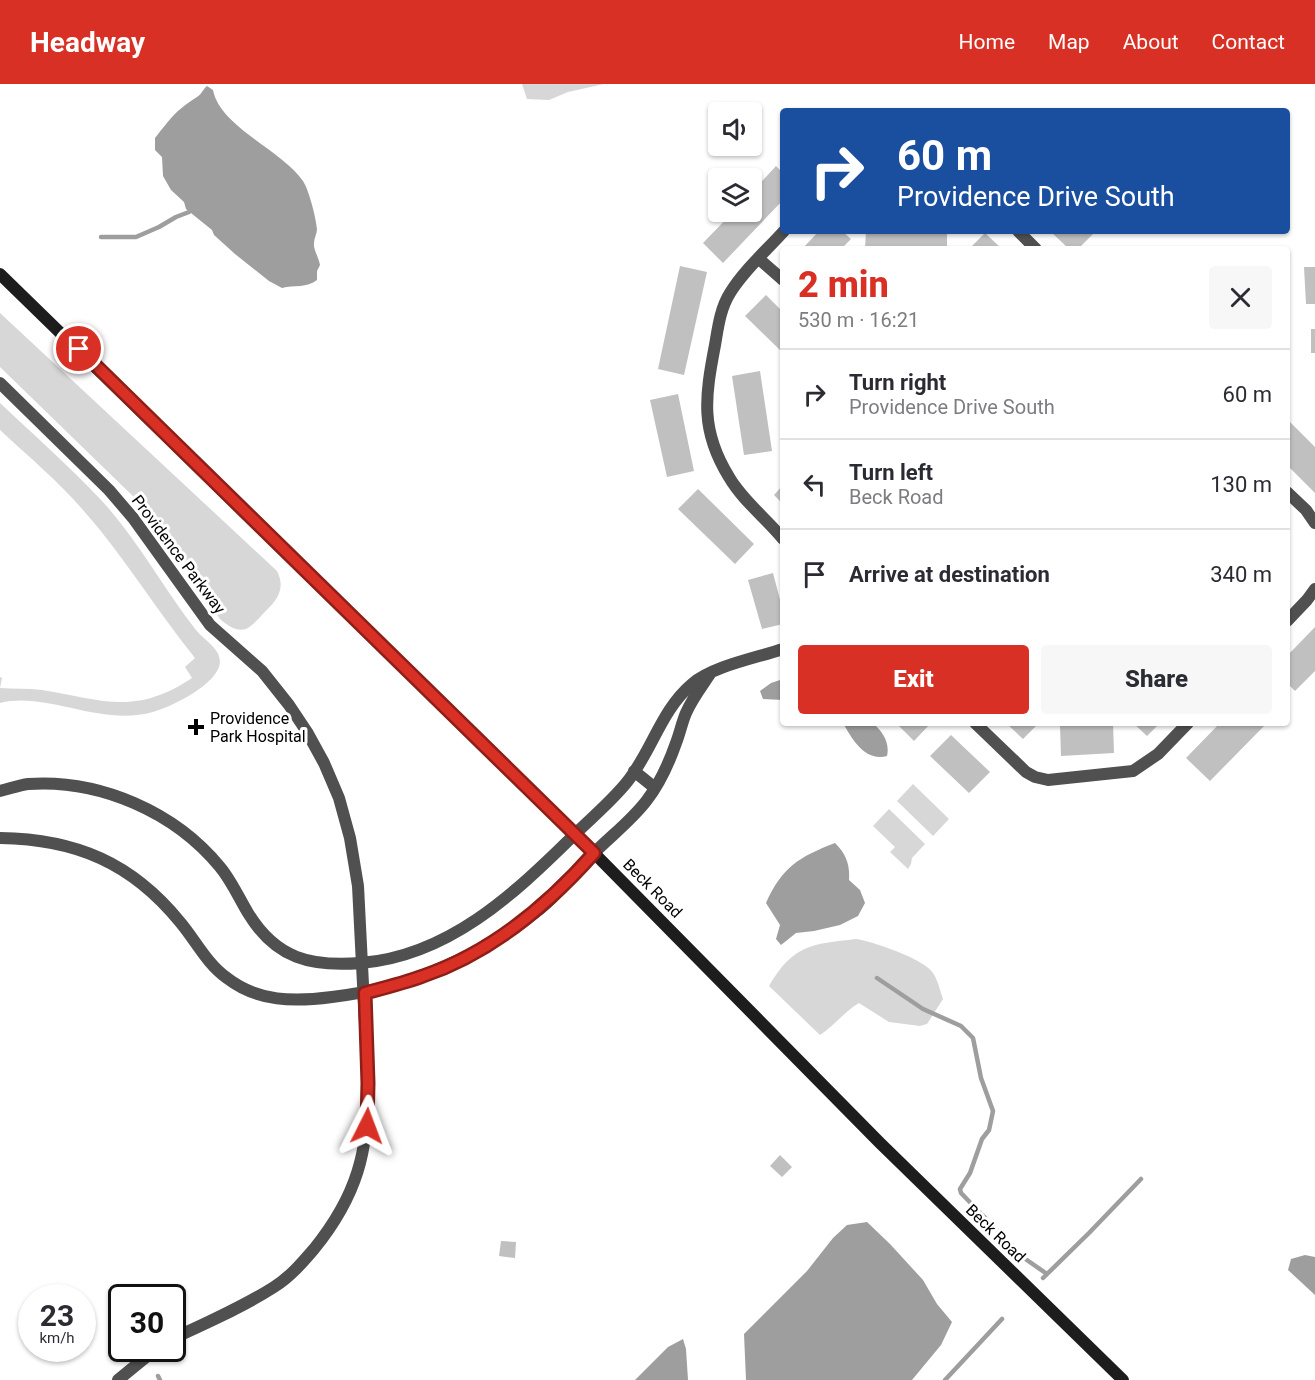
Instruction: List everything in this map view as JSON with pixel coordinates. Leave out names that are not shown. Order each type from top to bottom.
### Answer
[{"type":"main road","name":"Beck Road","points":[[0,274],[594,853],[880,1143],[1123,1380]]},
{"type":"street","points":[[780,536],[739,492],[722,464],[710,434],[706,405],[723,307],[737,283],[781,234]]},
{"type":"street","points":[[1021,234],[1033,246]]},
{"type":"street","points":[[759,259],[780,277]]},
{"type":"street","name":"Providence Parkway","points":[[0,384],[109,490],[133,518],[210,625],[262,671],[307,732],[324,763],[339,798],[350,838],[357,886],[365,993],[369,1110],[358,1169],[346,1202],[329,1230],[300,1265],[275,1286],[186,1332]]},
{"type":"street","points":[[1290,495],[1306,510],[1315,523]]},
{"type":"street","points":[[1290,618],[1315,589]]},
{"type":"street","points":[[0,791],[26,784],[75,786],[119,797],[156,813],[183,831],[221,868],[258,929],[275,945],[306,961],[323,964],[362,963],[389,958],[441,940],[474,922],[501,903],[528,881],[604,807],[646,755],[670,708],[694,682],[711,673],[780,650]]},
{"type":"street","points":[[0,838],[46,841],[93,854],[113,863],[146,886],[164,903],[207,959],[224,976],[238,987],[261,997],[282,1000],[317,999],[365,993],[424,976],[491,944],[540,908],[565,885],[626,823],[655,788],[676,744],[686,712],[711,673]]},
{"type":"street","points":[[978,726],[1026,772],[1048,780],[1133,771],[1158,754],[1185,726]]},
{"type":"street","points":[[658,732],[676,744]]},
{"type":"street","points":[[634,771],[655,788]]},
{"type":"street","points":[[118,1380],[140,1362]]},
{"type":"shaded area","points":[[522,84],[604,84],[568,92],[549,100],[527,99]]},
{"type":"shaded area","points":[[207,86],[213,90],[218,103],[239,127],[281,159],[303,181],[312,204],[317,231],[314,245],[320,265],[317,280],[313,283],[282,288],[269,281],[235,254],[214,235],[212,230],[186,209],[184,202],[171,190],[163,176],[162,157],[155,150],[155,138],[183,106],[199,96]]},
{"type":"shaded area","points":[[0,313],[277,571],[281,584],[278,596],[250,626],[242,630],[235,629],[220,619],[139,502],[0,367]]},
{"type":"shaded area","points":[[0,403],[102,501],[127,532],[196,630],[217,652],[220,662],[218,670],[212,678],[193,693],[153,712],[133,715],[94,713],[36,701],[0,703],[0,688],[42,690],[101,701],[136,701],[172,690],[192,678],[185,667],[195,658],[83,510],[0,430]]},
{"type":"shaded area","points":[[780,680],[780,700],[763,699],[760,691]]},
{"type":"shaded area","points":[[845,726],[876,726],[885,738],[887,756],[872,756],[855,742]]},
{"type":"shaded area","points":[[913,784],[949,819],[933,836],[897,801]]},
{"type":"shaded area","points":[[889,809],[925,844],[912,858],[908,869],[890,852],[895,847],[873,826]]},
{"type":"shaded area","points":[[835,843],[846,860],[849,880],[860,890],[865,903],[858,916],[840,925],[796,933],[781,945],[776,939],[780,925],[766,903],[772,891],[778,880],[793,865],[811,853]]},
{"type":"shaded area","points":[[856,939],[874,943],[909,957],[933,973],[943,999],[927,1024],[920,1026],[889,1022],[859,1003],[820,1035],[769,986],[786,962],[795,954],[815,945]]},
{"type":"shaded area","points":[[867,1222],[923,1280],[937,1304],[952,1322],[941,1345],[912,1380],[746,1380],[744,1334],[807,1271],[833,1238],[847,1225]]},
{"type":"shaded area","points":[[1305,1255],[1315,1257],[1315,1295],[1288,1270],[1291,1259]]},
{"type":"shaded area","points":[[683,1339],[688,1380],[635,1380],[668,1347]]},
{"type":"building","points":[[776,166],[780,170],[780,203],[723,263],[703,243],[723,222],[762,222],[762,181]]},
{"type":"building","points":[[816,234],[845,234],[851,239],[844,246],[805,246]]},
{"type":"building","points":[[866,234],[947,234],[947,246],[865,246]]},
{"type":"building","points":[[986,234],[999,246],[972,246]]},
{"type":"building","points":[[1053,234],[1093,234],[1081,246],[1066,246]]},
{"type":"building","points":[[680,266],[707,272],[684,375],[658,369]]},
{"type":"building","points":[[1304,267],[1315,267],[1315,304],[1306,304]]},
{"type":"building","points":[[766,295],[780,309],[780,350],[745,316]]},
{"type":"building","points":[[1311,329],[1315,329],[1315,353],[1311,353]]},
{"type":"building","points":[[760,371],[772,451],[744,455],[732,376]]},
{"type":"building","points":[[678,394],[694,471],[667,477],[650,400]]},
{"type":"building","points":[[1290,422],[1315,447],[1315,493],[1290,468]]},
{"type":"building","points":[[780,488],[780,501],[774,495]]},
{"type":"building","points":[[698,489],[754,544],[735,564],[678,509]]},
{"type":"building","points":[[773,573],[780,600],[780,625],[762,629],[748,580]]},
{"type":"building","points":[[1315,627],[1315,671],[1295,691],[1290,686],[1290,653]]},
{"type":"building","points":[[899,726],[928,726],[914,741]]},
{"type":"building","points":[[1009,726],[1036,726],[1023,739]]},
{"type":"building","points":[[1060,726],[1113,726],[1114,753],[1061,756]]},
{"type":"building","points":[[1136,726],[1157,726],[1147,736]]},
{"type":"building","points":[[1217,726],[1264,726],[1210,781],[1186,758]]},
{"type":"building","points":[[951,735],[990,772],[969,793],[930,756]]},
{"type":"building","points":[[780,1155],[792,1167],[782,1177],[770,1166]]},
{"type":"building","points":[[501,1241],[516,1242],[515,1258],[499,1256]]},
{"type":"waterway","points":[[101,237],[136,237],[189,212]]},
{"type":"waterway","points":[[877,978],[923,1009],[961,1026],[973,1038],[981,1078],[993,1111],[989,1130],[982,1139],[970,1173],[960,1189],[961,1193],[1024,1258],[1047,1274]]},
{"type":"waterway","points":[[1043,1278],[1141,1179]]},
{"type":"waterway","points":[[945,1380],[1002,1319]]},
{"type":"waterway","points":[[158,1376],[160,1380]]},
{"type":"place","name":"Providence Park Hospital","points":[[196,727]]},
{"type":"route","points":[[79,349],[594,853],[540,908],[491,944],[424,976],[365,993],[369,1110],[367,1126]]}]
